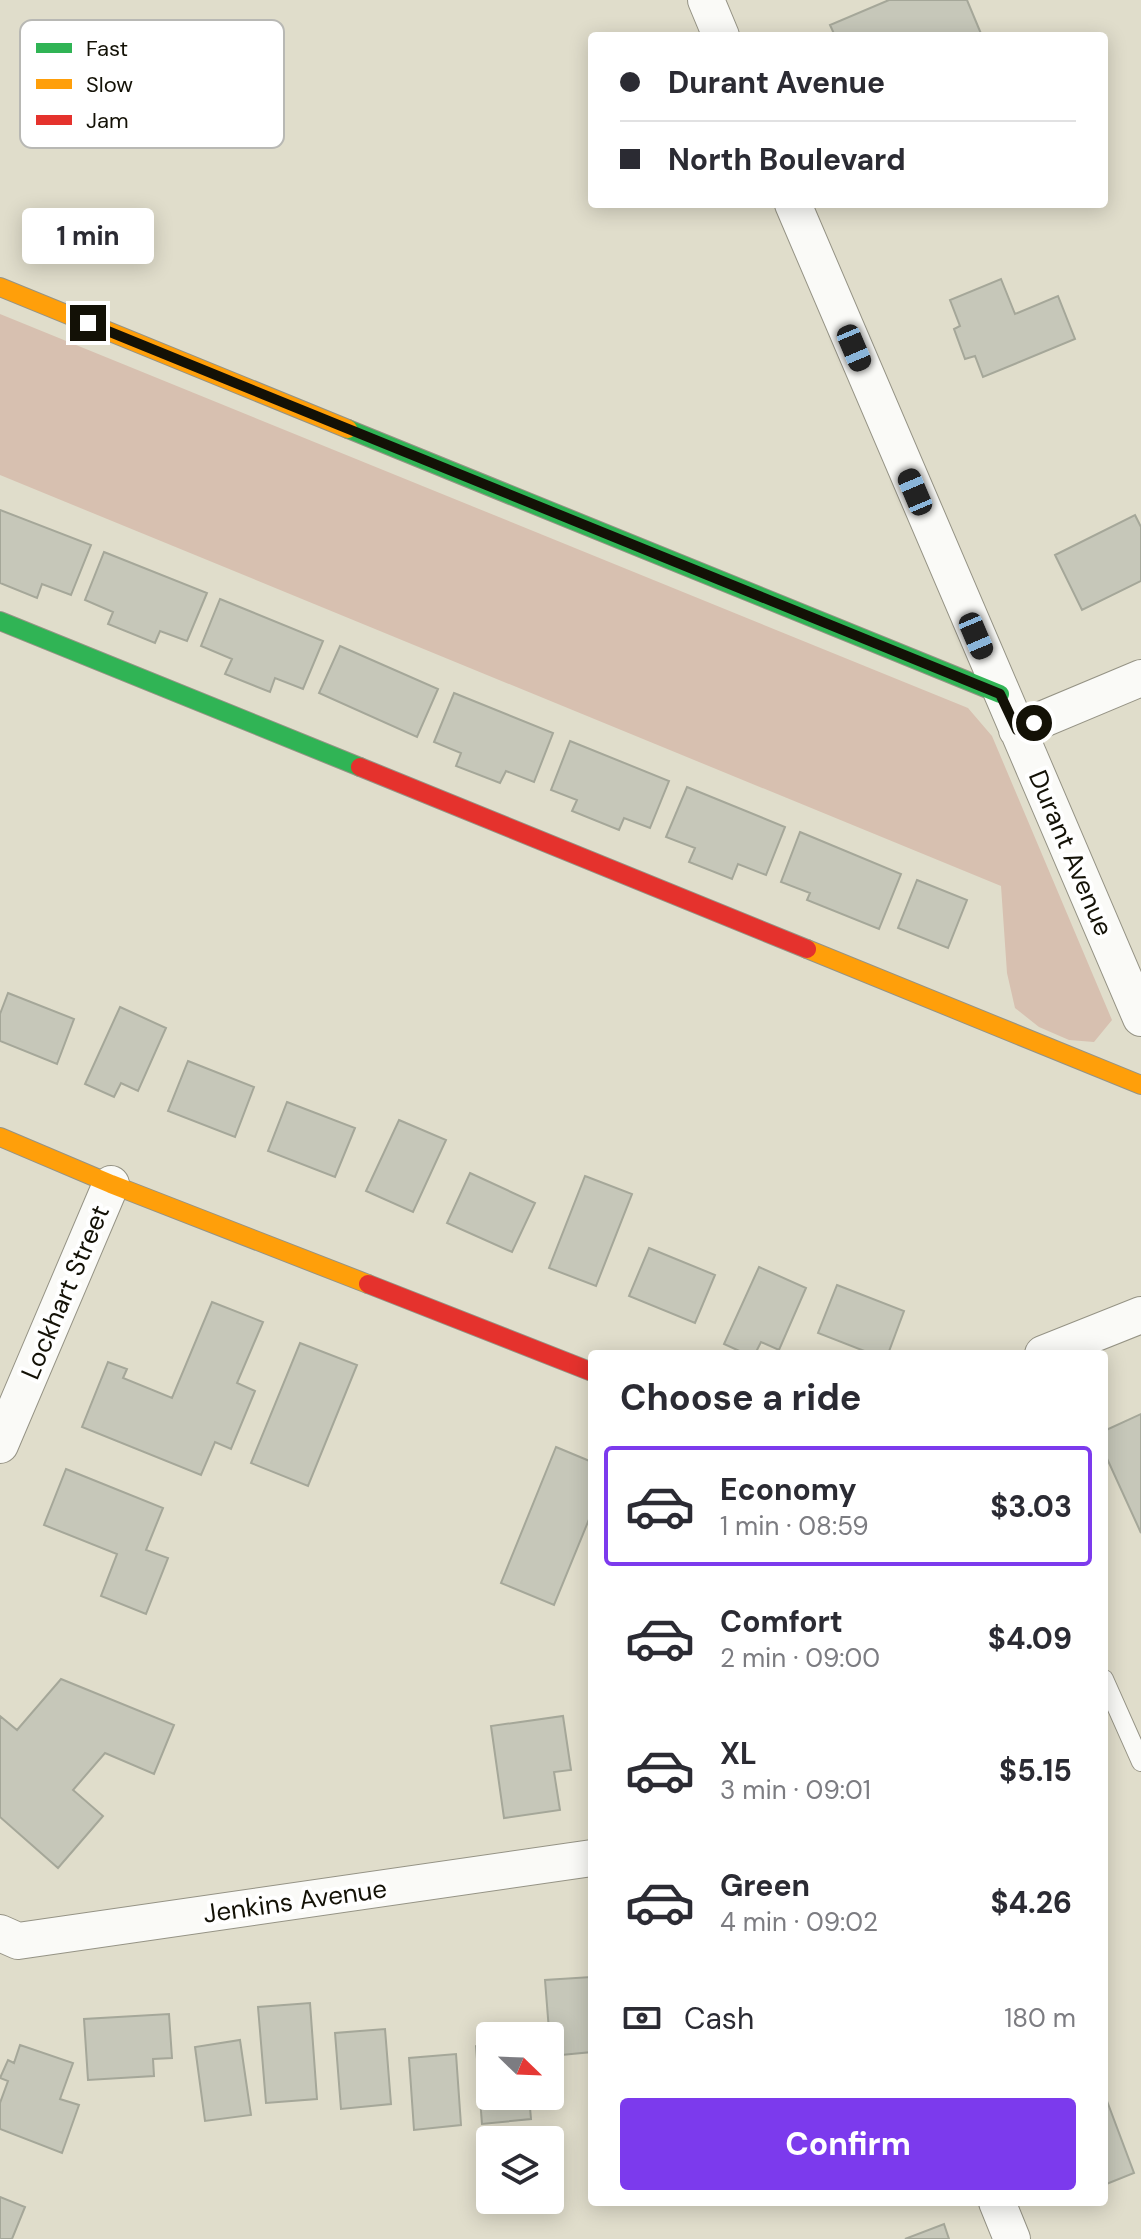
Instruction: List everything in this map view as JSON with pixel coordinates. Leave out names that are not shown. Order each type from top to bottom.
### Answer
[{"type":"street","points":[[706,0],[719,32]]},
{"type":"street","name":"Durant Avenue","points":[[795,208],[1000,694],[1140,1011]]},
{"type":"street","points":[[0,287],[1000,694]]},
{"type":"street","points":[[0,621],[1141,1085]]},
{"type":"street","points":[[1017,730],[1141,678]]},
{"type":"street","points":[[0,1137],[111,1184],[588,1370]]},
{"type":"street","name":"Lockhart Street","points":[[0,1445],[111,1184]]},
{"type":"street","points":[[1053,1350],[1141,1315]]},
{"type":"street","name":"Jenkins Avenue","points":[[6,1943],[588,1859]]},
{"type":"street","points":[[999,2206],[1012,2239]]},
{"type":"lane","points":[[1108,1688],[1141,1762]]},
{"type":"shaded area","points":[[0,314],[968,708],[992,736],[1112,1020],[1094,1042],[1069,1040],[1039,1027],[1015,1008],[1007,973],[1001,886],[0,475]]},
{"type":"building","points":[[889,0],[967,0],[980,32],[833,32],[830,25]]},
{"type":"building","points":[[1001,279],[1015,314],[1058,296],[1075,339],[983,377],[975,356],[965,359],[954,329],[960,326],[950,300]]},
{"type":"building","points":[[0,510],[91,545],[71,595],[42,584],[37,598],[0,583]]},
{"type":"building","points":[[1135,515],[1141,527],[1141,581],[1082,610],[1055,555]]},
{"type":"building","points":[[104,552],[207,593],[187,641],[160,631],[155,643],[108,624],[113,612],[85,600]]},
{"type":"building","points":[[220,599],[323,641],[303,689],[275,678],[270,692],[225,674],[232,659],[201,646]]},
{"type":"building","points":[[340,646],[438,689],[417,737],[319,693]]},
{"type":"building","points":[[454,693],[553,733],[534,782],[506,771],[500,783],[456,766],[461,753],[434,742]]},
{"type":"building","points":[[570,741],[669,781],[650,828],[624,818],[619,830],[572,811],[577,800],[551,790]]},
{"type":"building","points":[[687,787],[785,827],[766,875],[738,864],[732,879],[689,862],[695,848],[666,837]]},
{"type":"building","points":[[800,832],[901,874],[879,929],[807,900],[810,893],[781,882]]},
{"type":"building","points":[[917,880],[967,900],[948,948],[898,928]]},
{"type":"building","points":[[8,993],[74,1019],[57,1064],[0,1041],[0,1014]]},
{"type":"building","points":[[120,1007],[166,1028],[138,1091],[121,1083],[114,1097],[85,1084]]},
{"type":"building","points":[[188,1061],[254,1087],[235,1137],[168,1111]]},
{"type":"building","points":[[287,1102],[355,1128],[335,1177],[268,1151]]},
{"type":"building","points":[[399,1120],[446,1140],[413,1212],[366,1191]]},
{"type":"building","points":[[470,1173],[535,1203],[512,1252],[447,1223]]},
{"type":"building","points":[[585,1176],[632,1194],[596,1286],[549,1268]]},
{"type":"building","points":[[649,1248],[715,1275],[695,1323],[629,1296]]},
{"type":"building","points":[[759,1267],[806,1288],[779,1350],[761,1342],[757,1350],[737,1350],[724,1344]]},
{"type":"building","points":[[837,1285],[904,1311],[889,1350],[862,1350],[818,1333]]},
{"type":"building","points":[[212,1302],[263,1322],[237,1383],[255,1391],[231,1449],[215,1442],[201,1475],[82,1427],[108,1362],[127,1369],[123,1378],[172,1398]]},
{"type":"building","points":[[300,1343],[357,1365],[308,1486],[251,1463]]},
{"type":"building","points":[[1141,1414],[1141,1533],[1108,1461],[1108,1429]]},
{"type":"building","points":[[556,1447],[588,1460],[588,1522],[554,1605],[501,1583]]},
{"type":"building","points":[[66,1469],[163,1508],[146,1550],[168,1558],[146,1614],[101,1596],[117,1554],[44,1525]]},
{"type":"building","points":[[61,1679],[174,1725],[154,1774],[105,1753],[73,1790],[103,1816],[58,1868],[0,1817],[0,1716],[17,1730]]},
{"type":"building","points":[[563,1716],[571,1770],[554,1772],[560,1810],[504,1818],[491,1726]]},
{"type":"building","points":[[588,1977],[588,2052],[564,2055],[564,2022],[548,2022],[545,1980]]},
{"type":"building","points":[[310,2003],[317,2099],[266,2103],[258,2007]]},
{"type":"building","points":[[169,2014],[172,2058],[153,2059],[154,2076],[88,2080],[84,2019]]},
{"type":"building","points":[[385,2029],[391,2104],[341,2109],[335,2033]]},
{"type":"building","points":[[240,2040],[251,2115],[205,2121],[195,2047]]},
{"type":"building","points":[[20,2045],[73,2063],[60,2099],[79,2105],[62,2153],[0,2129],[0,2103],[8,2081],[0,2078],[8,2060],[14,2063]]},
{"type":"building","points":[[456,2054],[461,2125],[414,2130],[409,2058]]},
{"type":"building","points":[[1108,2104],[1134,2173],[1108,2183]]},
{"type":"building","points":[[481,2110],[530,2110],[531,2119],[482,2124]]},
{"type":"building","points":[[0,2197],[25,2207],[12,2239],[0,2239]]},
{"type":"building","points":[[944,2224],[949,2239],[905,2239]]},
{"type":"traffic: fast","points":[[348,429],[1000,694]]},
{"type":"traffic: fast","points":[[0,621],[360,767]]},
{"type":"traffic: slow","points":[[0,287],[348,429]]},
{"type":"traffic: slow","points":[[807,949],[1141,1085]]},
{"type":"traffic: slow","points":[[0,1137],[111,1184],[368,1284]]},
{"type":"traffic: jam","points":[[360,767],[807,949]]},
{"type":"traffic: jam","points":[[368,1284],[588,1370]]},
{"type":"route","points":[[88,323],[1000,694],[1017,730],[1034,723]]}]
